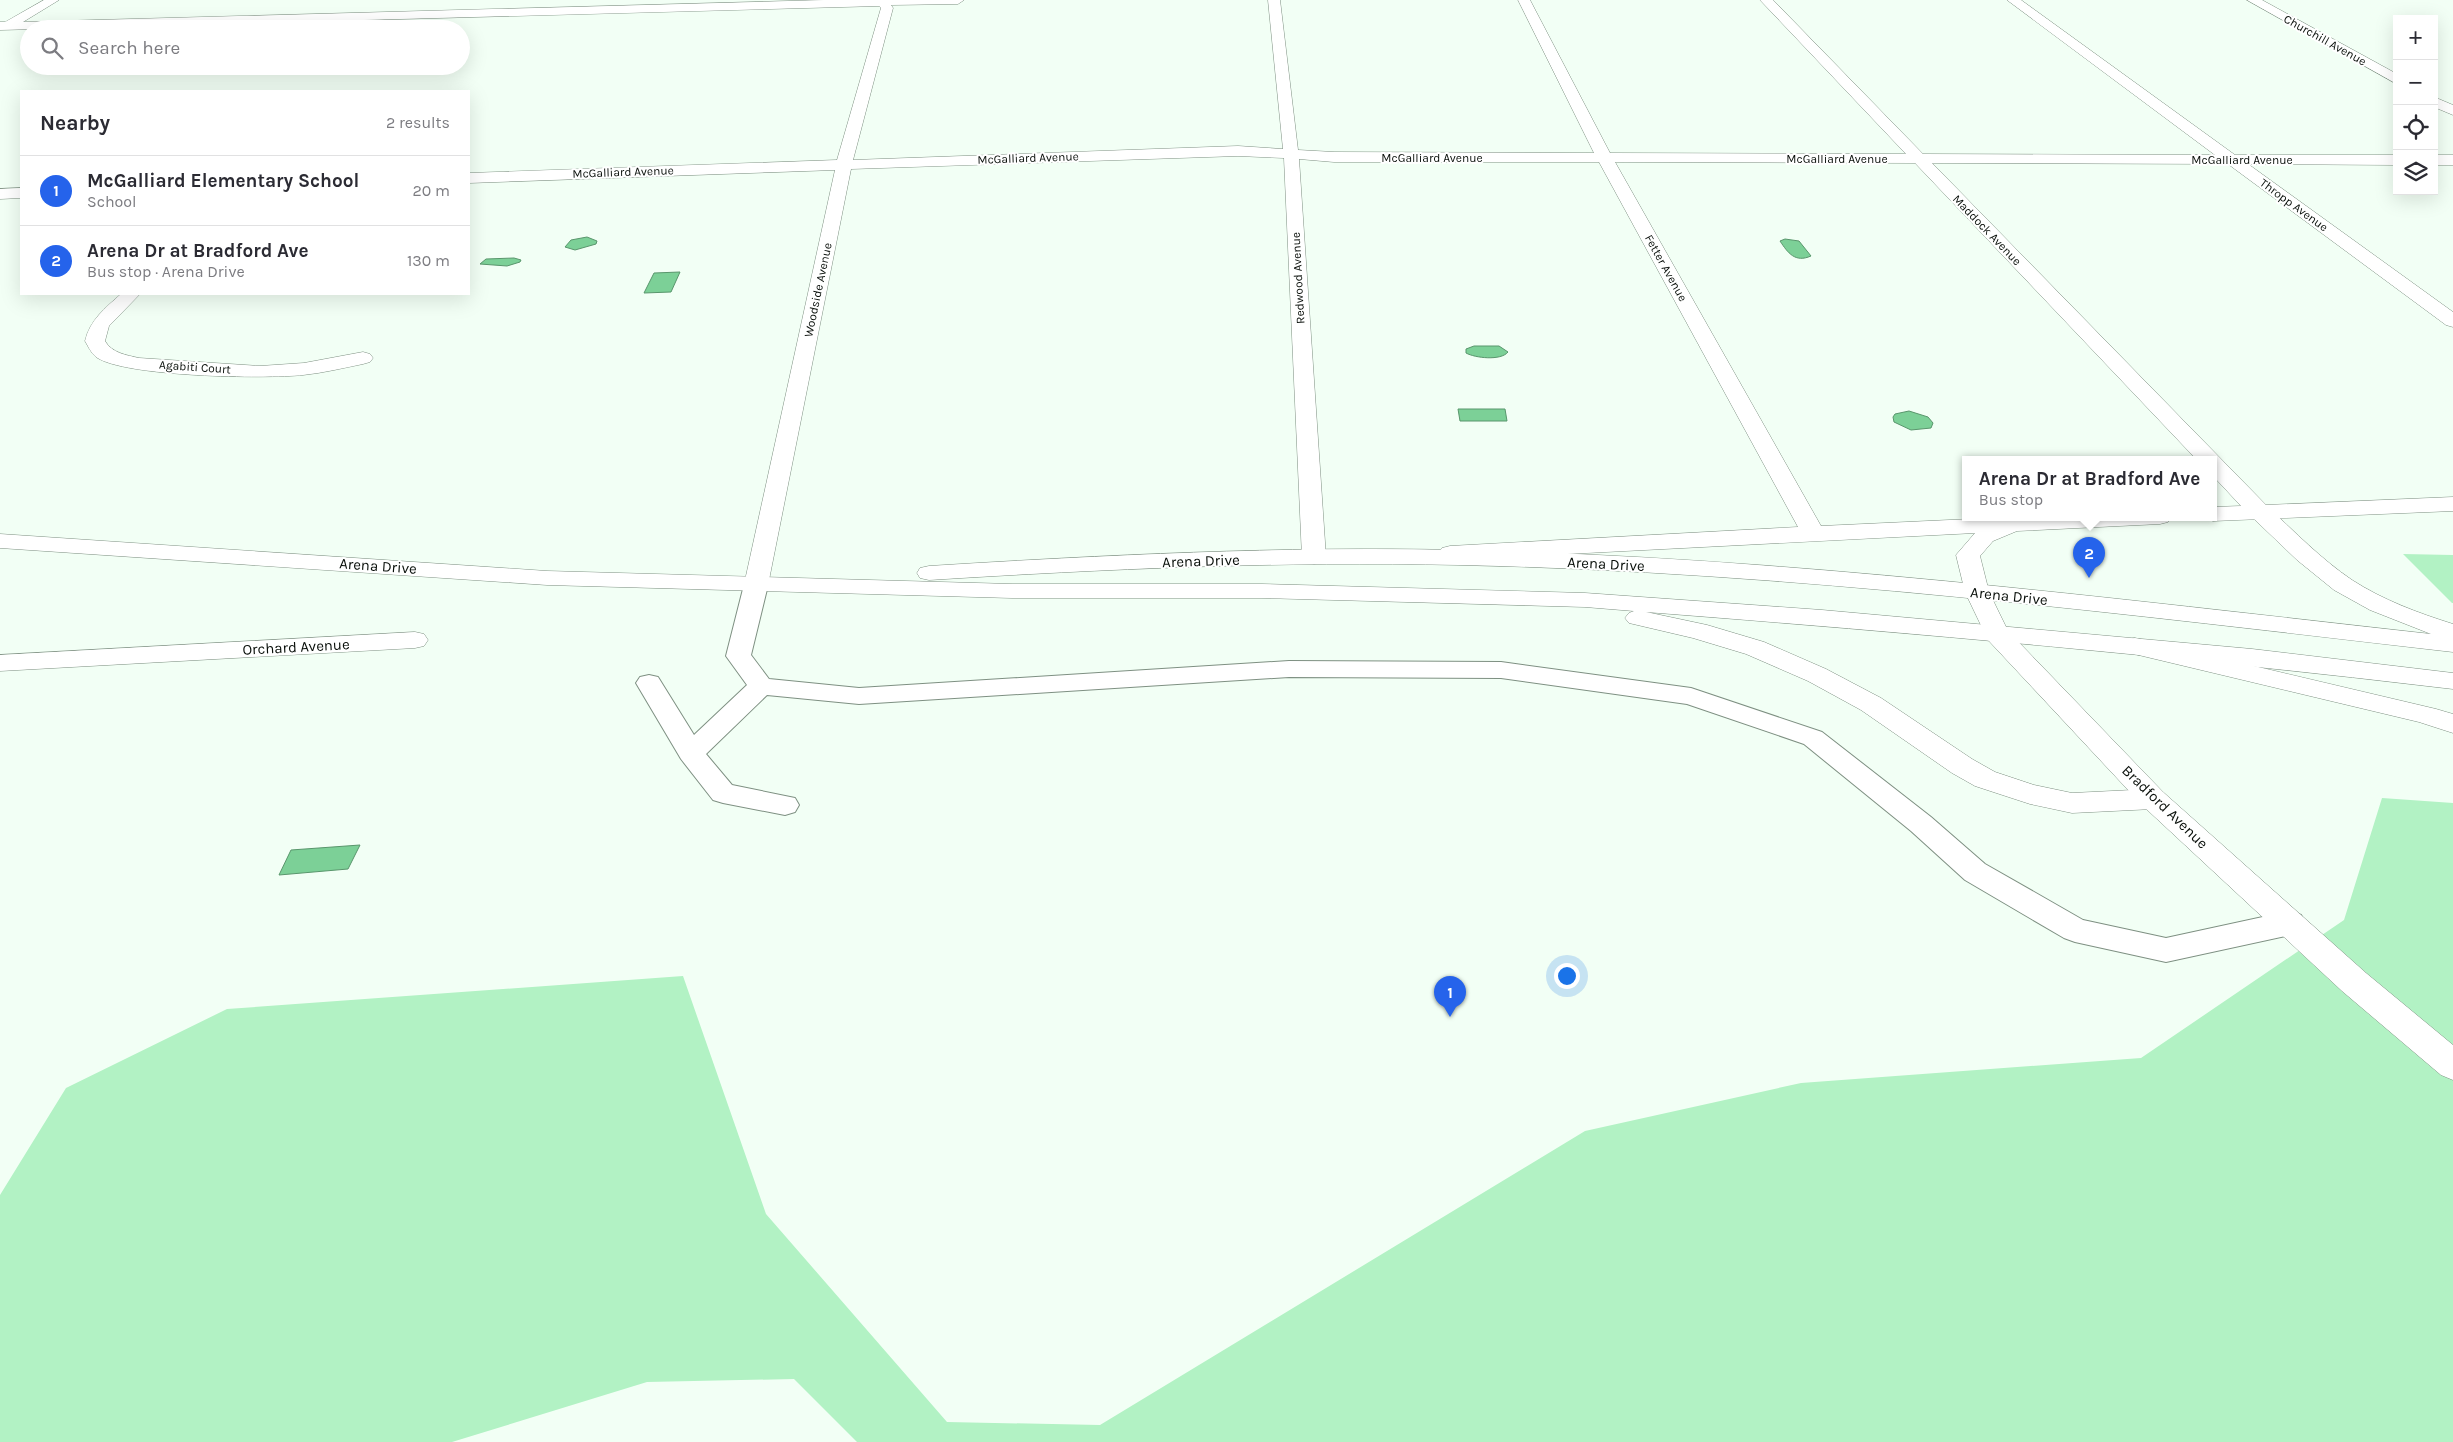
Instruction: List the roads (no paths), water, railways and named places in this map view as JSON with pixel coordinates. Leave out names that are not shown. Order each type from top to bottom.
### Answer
[{"type":"main road","points":[[2,27],[53,0]]},
{"type":"main road","points":[[451,14],[465,0]]},
{"type":"main road","points":[[244,20],[958,0]]},
{"type":"main road","name":"Redwood Avenue","points":[[1274,0],[1292,154],[1314,557]]},
{"type":"main road","name":"Fetter Avenue","points":[[1524,0],[1605,159],[1813,533]]},
{"type":"main road","name":"Maddock Avenue","points":[[1766,0],[2205,456]]},
{"type":"main road","name":"Thropp Avenue","points":[[2013,0],[2453,321]]},
{"type":"main road","name":"Churchill Avenue","points":[[2252,0],[2393,78]]},
{"type":"main road","name":"Woodside Avenue","points":[[756,585],[844,164],[887,8],[881,1]]},
{"type":"main road","points":[[2,27],[20,26]]},
{"type":"main road","points":[[2438,103],[2453,111]]},
{"type":"main road","name":"McGalliard Avenue","points":[[470,178],[1238,151],[1334,157],[2393,160]]},
{"type":"main road","points":[[2438,160],[2453,160]]},
{"type":"main road","points":[[0,194],[20,193]]},
{"type":"main road","name":"Agabiti Court","points":[[130,295],[102,322],[96,335],[95,341],[102,352],[118,359],[139,364],[260,372],[304,369],[363,358]]},
{"type":"main road","points":[[2217,468],[2260,512],[2328,574],[2386,609],[2453,632]]},
{"type":"main road","points":[[2217,514],[2453,504]]},
{"type":"main road","points":[[1386,557],[2066,521]]},
{"type":"main road","name":"Bradford Avenue","points":[[2019,523],[1985,536],[1968,555],[1977,592],[1997,634],[2153,799],[2354,982],[2453,1065]]},
{"type":"main road","name":"Arena Drive","points":[[0,541],[547,578],[1012,591],[1262,591],[1585,600],[2135,646],[2252,657],[2453,680]]},
{"type":"main road","name":"Arena Drive","points":[[756,585],[1025,567],[1314,557],[1534,560],[1611,564],[1977,592],[2453,644]]},
{"type":"main road","points":[[1506,597],[1634,617],[1698,630],[1755,648],[1817,675],[1871,704],[1962,766],[1985,779],[2030,794],[2072,803],[2153,799]]},
{"type":"main road","points":[[177,653],[192,631]]},
{"type":"main road","name":"Orchard Avenue","points":[[0,663],[415,640]]},
{"type":"main road","points":[[2135,646],[2426,715],[2453,724]]},
{"type":"lane","points":[[756,585],[738,656],[760,686],[859,696],[1289,669],[1501,670],[1691,696],[1813,738],[1921,824],[1976,872],[2075,930],[2166,950],[2290,923]]},
{"type":"lane","points":[[649,683],[691,753],[723,793],[785,805]]},
{"type":"lane","points":[[691,753],[760,686]]},
{"type":"place","name":"Arena Dr at Bradford Ave","points":[[2089,578]]},
{"type":"place","name":"McGalliard Elementary School","points":[[1450,1017]]}]
